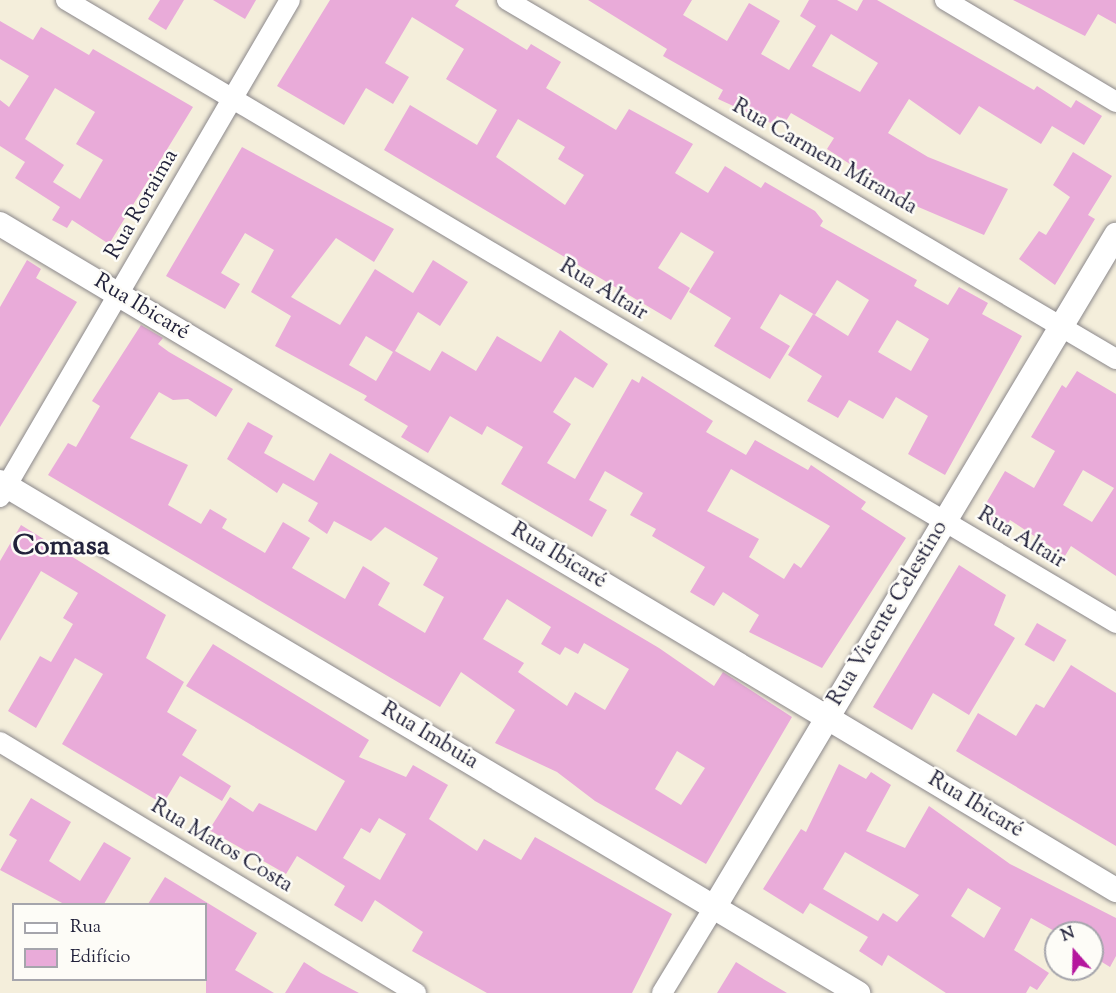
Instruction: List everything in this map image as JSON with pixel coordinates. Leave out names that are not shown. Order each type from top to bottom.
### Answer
[{"type":"street","name":"Rua Altair","points":[[66,0],[1116,623]]},
{"type":"street","name":"Rua Roraima","points":[[2,488],[290,0]]},
{"type":"street","name":"Rua Carmem Miranda","points":[[507,0],[1116,359]]},
{"type":"street","points":[[945,0],[1116,102]]},
{"type":"street","name":"Rua Ibicaré","points":[[0,224],[1116,890]]},
{"type":"street","name":"Rua Vicente Celestino","points":[[663,993],[1116,235]]},
{"type":"street","name":"Rua Imbuia","points":[[2,488],[715,906],[858,993]]},
{"type":"street","name":"Rua Matos Costa","points":[[0,742],[416,993]]},
{"type":"building","points":[[160,0],[184,0],[166,30],[148,19]]},
{"type":"building","points":[[213,0],[256,0],[245,19]]},
{"type":"building","points":[[330,0],[459,0],[455,6],[527,50],[531,44],[561,62],[546,88],[616,130],[629,109],[693,144],[675,173],[708,193],[725,166],[761,188],[765,182],[815,211],[823,221],[820,226],[917,280],[914,286],[948,305],[959,287],[988,303],[982,314],[1022,336],[945,475],[908,454],[928,416],[896,397],[883,419],[849,400],[838,418],[807,401],[822,376],[788,355],[813,314],[848,336],[869,300],[837,280],[815,315],[780,294],[760,328],[790,346],[770,379],[714,346],[731,318],[689,292],[714,252],[681,232],[658,268],[690,288],[671,320],[384,150],[410,105],[477,145],[497,110],[446,79],[464,49],[412,17],[385,63],[409,77],[393,104],[366,88],[344,125],[277,86]],"holes":[[[518,119],[565,147],[558,159],[584,175],[565,205],[496,157]],[[897,320],[929,339],[911,371],[878,352]]]},
{"type":"building","points":[[588,0],[692,0],[683,15],[727,41],[749,3],[780,21],[761,54],[789,70],[816,26],[800,16],[809,0],[837,0],[857,11],[863,0],[877,0],[1034,90],[1037,86],[1071,108],[1076,100],[1102,116],[1084,145],[1052,126],[1041,144],[979,106],[960,135],[909,99],[888,133],[928,157],[1008,189],[984,235],[909,203],[827,149],[834,138],[791,113],[786,121],[777,116],[773,124],[718,99],[723,90],[663,56],[667,49]],"holes":[[[831,34],[878,63],[860,92],[812,66]]]},
{"type":"building","points":[[1013,0],[1116,0],[1116,24],[1098,14],[1085,36]]},
{"type":"building","points":[[0,21],[33,40],[41,27],[89,55],[93,49],[193,107],[109,244],[72,220],[67,228],[52,220],[60,207],[15,178],[25,162],[0,146],[0,100],[9,107],[29,76],[0,59]],"holes":[[[55,88],[95,112],[76,144],[103,160],[80,199],[53,182],[64,165],[25,139]]]},
{"type":"building","points":[[242,147],[394,229],[374,262],[336,238],[291,297],[340,325],[375,269],[413,293],[433,260],[468,282],[440,326],[418,312],[395,351],[430,371],[442,351],[476,371],[497,336],[541,362],[560,330],[608,364],[593,388],[575,377],[553,412],[571,424],[547,463],[575,479],[632,379],[639,383],[642,376],[713,421],[706,432],[746,455],[755,440],[808,470],[811,465],[866,502],[861,509],[906,538],[822,668],[749,632],[759,615],[723,592],[714,606],[690,592],[705,567],[652,536],[656,529],[630,515],[643,493],[605,471],[589,500],[607,510],[592,537],[501,484],[523,447],[487,426],[482,435],[450,416],[428,453],[401,437],[408,426],[364,400],[367,396],[275,346],[291,316],[251,292],[274,250],[245,233],[221,273],[240,284],[225,309],[166,276]],"holes":[[[366,336],[393,352],[376,381],[349,365]],[[731,469],[830,526],[801,568],[794,563],[784,579],[749,557],[759,539],[707,511]]]},
{"type":"building","points":[[1073,152],[1112,176],[1088,215],[1095,219],[1055,285],[1019,259],[1039,231],[1046,235],[1070,197],[1053,185]]},
{"type":"building","points":[[27,260],[41,269],[36,278],[77,302],[0,427],[0,307]]},
{"type":"building","points":[[141,325],[163,338],[158,344],[169,352],[233,389],[216,417],[188,399],[173,400],[159,392],[130,438],[188,465],[168,505],[201,524],[210,509],[227,519],[222,528],[265,553],[283,522],[310,538],[292,568],[345,599],[363,566],[390,583],[378,605],[425,633],[444,597],[423,585],[438,558],[385,527],[371,541],[334,521],[327,534],[308,521],[318,503],[283,483],[277,493],[227,459],[248,422],[273,436],[264,453],[314,481],[330,453],[659,648],[714,686],[723,672],[792,717],[706,864],[595,801],[557,772],[495,743],[515,710],[461,672],[440,707],[48,475],[68,443],[76,447],[100,406],[92,401]],"holes":[[[507,599],[551,627],[541,644],[560,655],[565,647],[578,654],[584,643],[629,669],[605,710],[575,692],[567,706],[518,672],[524,663],[483,639]],[[677,751],[705,768],[681,805],[655,789]]]},
{"type":"building","points":[[1077,371],[1116,394],[1116,576],[1071,546],[1065,556],[1010,520],[1005,530],[985,518],[991,509],[985,505],[1005,471],[1034,488],[1055,451],[1031,437],[1062,385],[1066,388]],"holes":[[[1083,470],[1114,488],[1092,522],[1063,505]]]},
{"type":"building","points":[[21,525],[166,615],[146,658],[184,682],[167,712],[197,730],[182,755],[231,786],[222,801],[180,776],[163,804],[62,744],[103,674],[75,658],[36,728],[8,711],[40,656],[51,662],[73,624],[63,618],[78,593],[41,571],[0,641],[0,561]]},
{"type":"building","points":[[959,565],[1006,595],[994,625],[1015,638],[969,715],[933,693],[912,730],[873,707]]},
{"type":"building","points":[[1037,623],[1066,640],[1054,662],[1024,645]]},
{"type":"building","points":[[213,644],[369,740],[359,757],[406,777],[413,765],[448,785],[429,819],[477,851],[484,839],[521,860],[535,837],[672,914],[632,993],[487,993],[412,951],[423,932],[375,900],[362,922],[334,905],[345,886],[297,856],[286,874],[209,830],[230,797],[253,812],[259,803],[316,831],[345,781],[186,686]],"holes":[[[379,818],[406,834],[380,880],[343,858],[361,828],[370,833]]]},
{"type":"building","points":[[1071,665],[1116,693],[1116,846],[956,751],[978,713],[1016,736],[1036,704],[1044,708]]},
{"type":"building","points":[[839,764],[866,779],[871,772],[891,785],[866,831],[905,848],[929,806],[1010,864],[1116,918],[1116,956],[1110,967],[1104,963],[1104,921],[1044,921],[1044,925],[1031,918],[1014,950],[1044,970],[1044,980],[1037,990],[1030,986],[1026,993],[946,993],[888,955],[882,966],[859,951],[868,937],[810,903],[803,914],[763,889],[801,829],[806,832]],"holes":[[[845,852],[919,895],[897,922],[883,913],[878,921],[823,889]],[[968,888],[1001,908],[984,938],[951,916]]]},
{"type":"building","points":[[31,798],[71,822],[49,861],[80,881],[104,842],[131,858],[105,903],[62,903],[0,870],[17,840],[9,835]]},
{"type":"building","points":[[165,877],[257,933],[235,970],[274,993],[206,993],[207,903],[149,903]]},
{"type":"building","points":[[304,962],[321,973],[359,993],[285,993]]},
{"type":"building","points":[[736,962],[760,977],[787,993],[717,993]]},
{"type":"district","name":"Comasa","points":[[61,547]]}]
